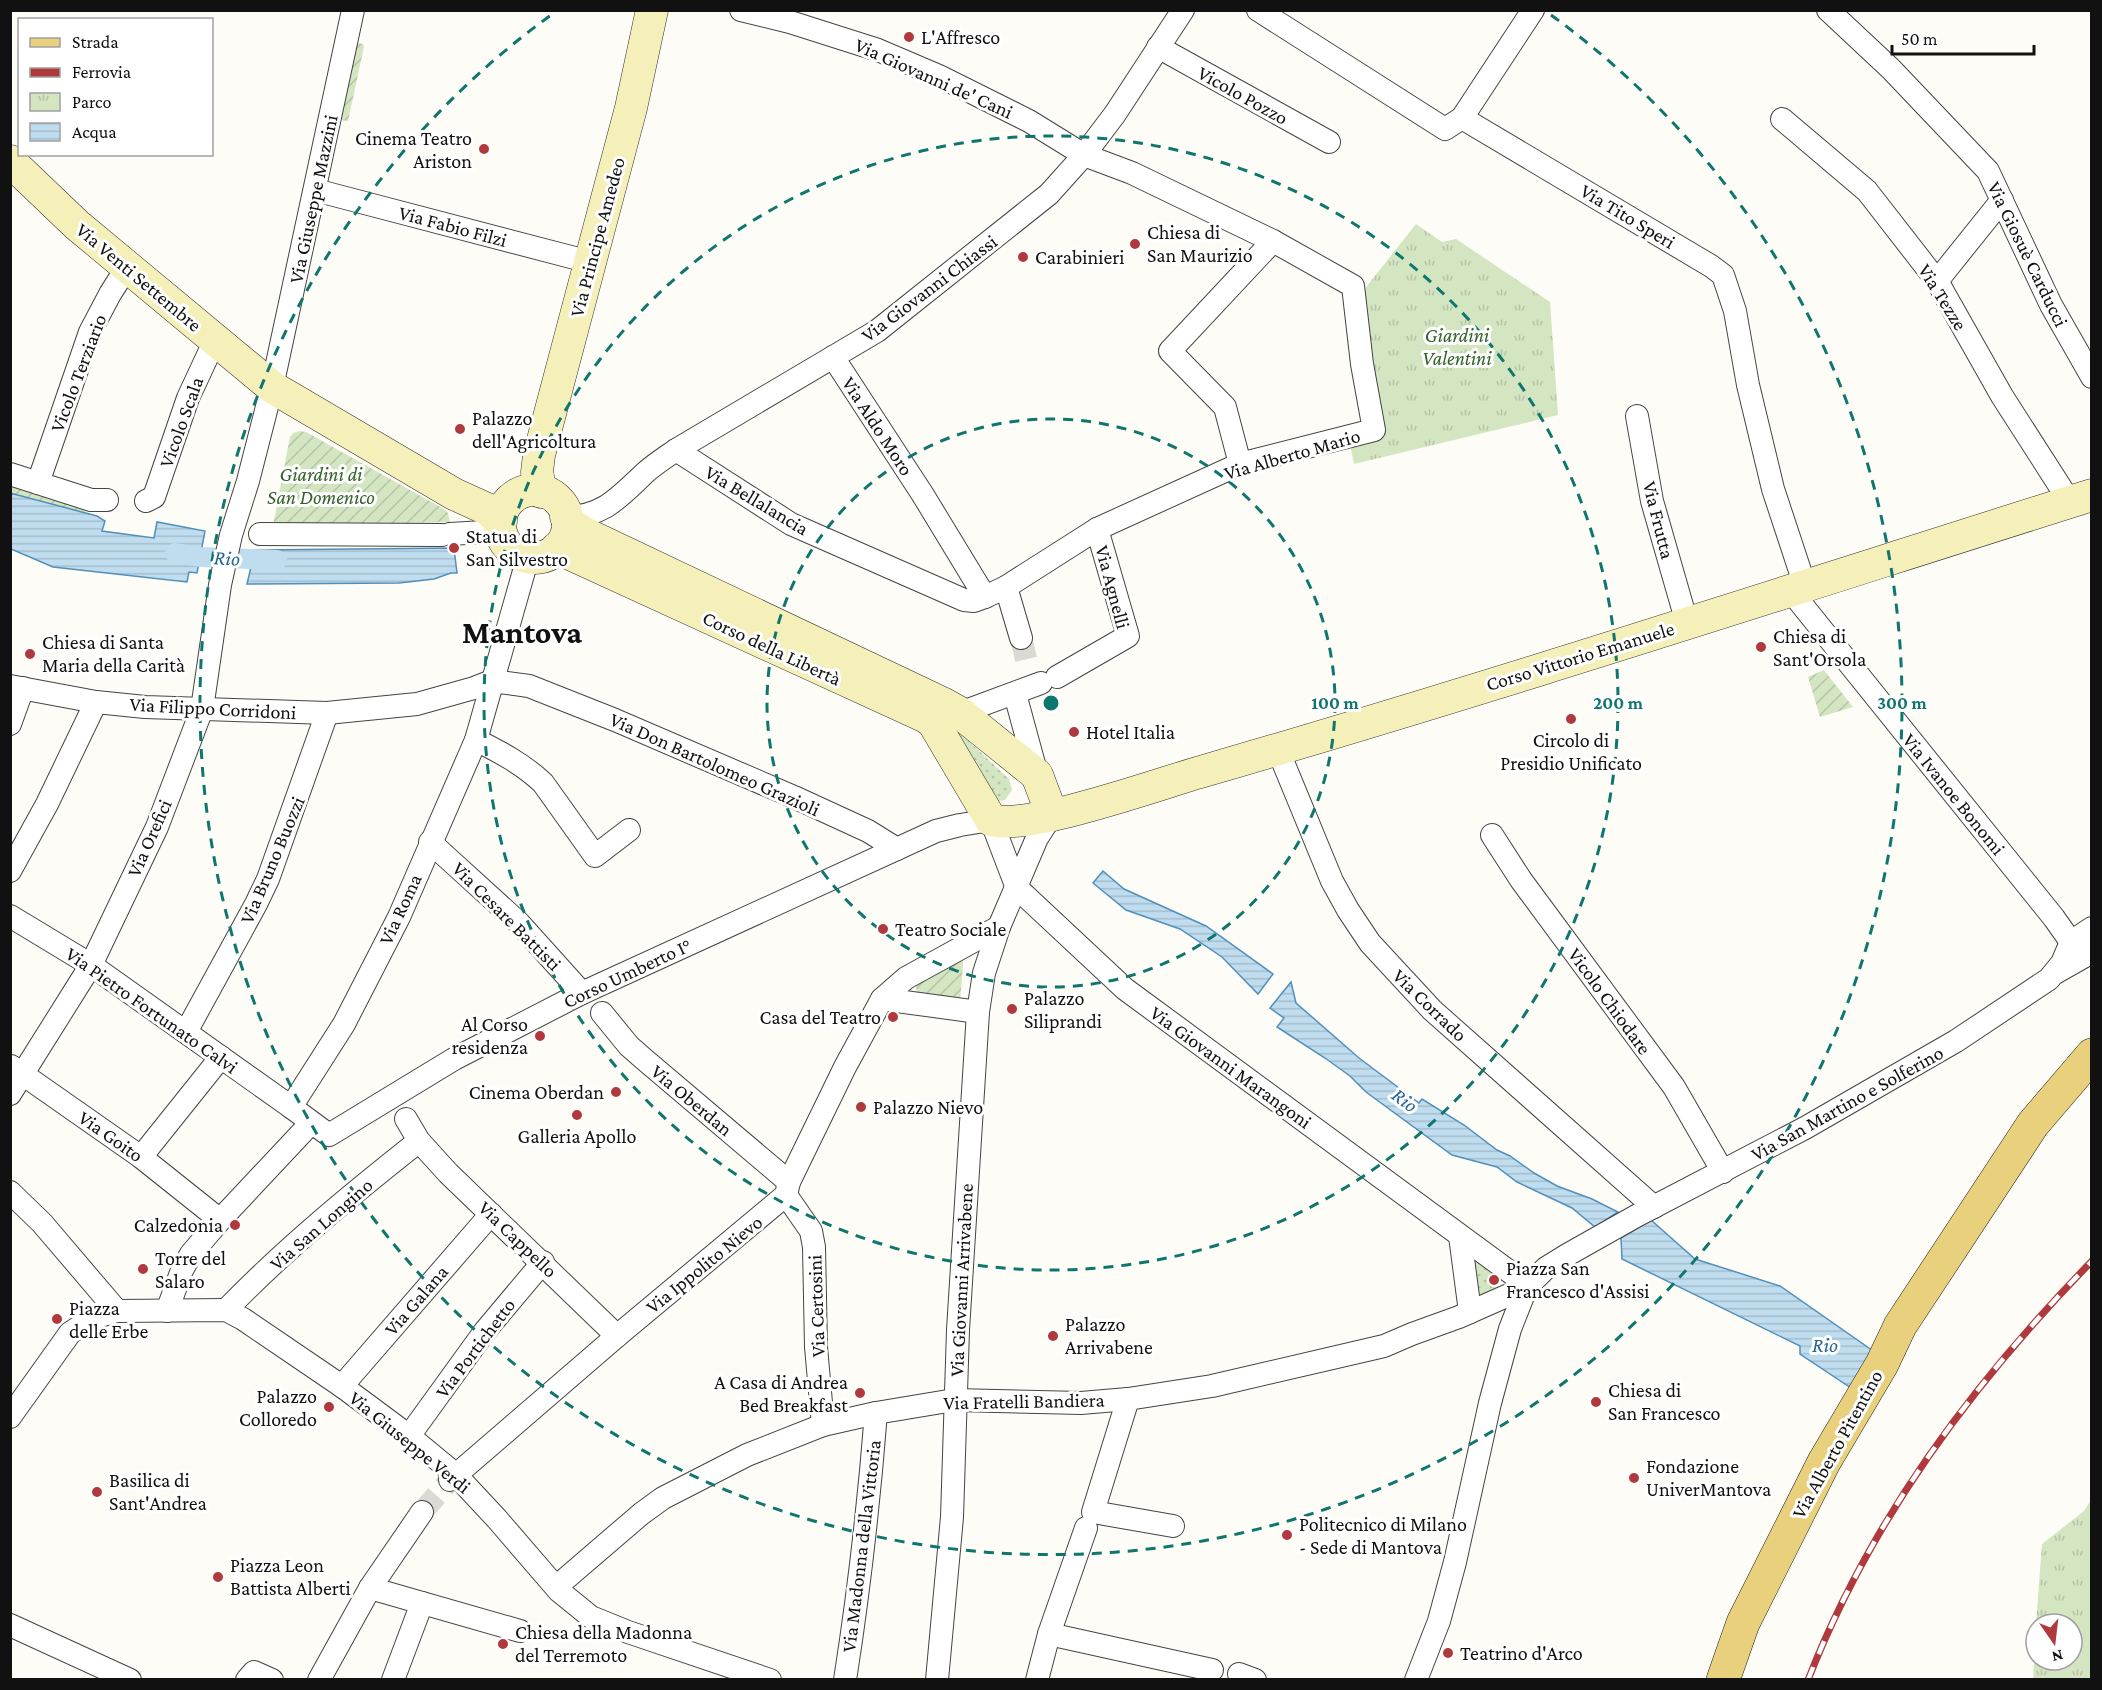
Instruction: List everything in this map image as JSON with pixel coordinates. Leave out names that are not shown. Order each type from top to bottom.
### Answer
[{"type":"main road","name":"Via Alberto Pitentino","points":[[1740,1680],[1799,1546],[1866,1406],[1888,1366],[1947,1272],[1971,1220],[2033,1124],[2091,1055]]},
{"type":"main road","name":"Via Alberto Pitentino","points":[[1723,1680],[1743,1623],[1824,1462],[1866,1406]]},
{"type":"street","name":"Via Giuseppe Mazzini","points":[[231,535],[248,481],[272,387],[353,10]]},
{"type":"street","name":"Via Principe Amedeo","points":[[539,477],[590,262],[631,108],[652,10]]},
{"type":"street","name":"Via Giovanni de' Cani","points":[[741,10],[790,22],[878,50],[939,76],[1029,121],[1084,155],[1132,173],[1273,241],[1353,286]]},
{"type":"street","name":"Via Giovanni Chiassi","points":[[566,518],[588,515],[616,500],[648,470],[676,450],[877,331],[1049,194],[1084,155],[1115,114],[1183,10]]},
{"type":"street","points":[[1258,10],[1445,129],[1462,118],[1533,10]]},
{"type":"street","name":"Via Giosuè Carducci","points":[[1828,10],[1891,69],[1988,171],[2051,305],[2091,377]]},
{"type":"street","name":"Vicolo Pozzo","points":[[1158,47],[1329,142]]},
{"type":"street","name":"Via Tito Speri","points":[[1462,118],[1723,275],[1736,311],[1748,385],[1797,588]]},
{"type":"street","name":"Via Tezze","points":[[1782,119],[1867,191],[1937,281],[2002,396],[2081,499]]},
{"type":"street","name":"Via Venti Settembre","points":[[10,161],[77,225],[272,387],[460,498],[487,509],[501,526]]},
{"type":"street","name":"Via Fabio Filzi","points":[[315,190],[590,262]]},
{"type":"street","points":[[1937,281],[2002,200]]},
{"type":"street","points":[[1240,464],[1225,407],[1170,351],[1273,241]]},
{"type":"street","name":"Vicolo Terziario","points":[[38,483],[90,332],[127,267]]},
{"type":"street","name":"Via Alberto Mario","points":[[985,597],[1097,529],[1240,464],[1374,430],[1362,364],[1353,286]]},
{"type":"street","name":"Vicolo Scala","points":[[146,501],[154,497],[188,398],[214,340]]},
{"type":"street","name":"Via Aldo Moro","points":[[833,357],[923,495],[985,597]]},
{"type":"street","name":"Via Frutta","points":[[1637,416],[1652,501],[1687,623]]},
{"type":"street","name":"Via Bellalancia","points":[[676,450],[791,524],[964,600],[974,601],[985,597]]},
{"type":"street","points":[[10,474],[91,500],[108,500]]},
{"type":"street","points":[[543,553],[566,536],[568,523],[564,509],[539,477],[525,492],[512,498],[502,512],[501,526],[510,548],[520,555],[543,553],[618,563]]},
{"type":"street","name":"Corso Vittorio Emanuele","points":[[991,820],[1000,823],[1060,813],[1278,750],[2081,499]]},
{"type":"street","points":[[566,518],[618,563]]},
{"type":"street","points":[[260,534],[446,534],[501,526]]},
{"type":"street","name":"Via Agnelli","points":[[1035,681],[1128,636],[1097,529]]},
{"type":"street","name":"Via Orefici","points":[[10,1094],[17,1070],[91,965],[157,826],[202,709],[220,585],[231,535]]},
{"type":"street","name":"Via Roma","points":[[293,1103],[344,1024],[399,917],[476,740],[492,681],[543,553]]},
{"type":"street","name":"Corso della Libertà","points":[[618,563],[944,718],[1037,775]]},
{"type":"street","points":[[1006,586],[1021,638]]},
{"type":"street","name":"Via Ivanoe Bonomi","points":[[1797,588],[2071,942]]},
{"type":"street","name":"Via Don Bartolomeo Grazioli","points":[[492,681],[529,686],[615,720],[794,797],[868,831],[897,849]]},
{"type":"street","name":"Via Filippo Corridoni","points":[[17,687],[96,702],[145,707],[327,713],[417,704],[492,681]]},
{"type":"street","points":[[1017,888],[991,820],[944,718],[1035,681],[1037,775],[1060,813]]},
{"type":"street","points":[[10,724],[17,687]]},
{"type":"street","points":[[10,871],[47,804],[96,702]]},
{"type":"street","name":"Via Bruno Buozzi","points":[[186,1032],[268,879],[327,713]]},
{"type":"street","points":[[476,740],[504,754],[533,773],[543,783],[595,856],[629,830]]},
{"type":"street","name":"Via Corrado","points":[[1278,750],[1332,881],[1347,910],[1370,943],[1432,1010],[1646,1211]]},
{"type":"street","name":"Via Giovanni Arrivabene","points":[[937,1680],[952,1517],[954,1400],[978,1012],[984,973],[999,927],[1037,838],[1060,813]]},
{"type":"street","name":"Corso Umberto I°","points":[[167,1311],[186,1263],[214,1216],[320,1129],[582,993],[936,831],[991,820]]},
{"type":"street","name":"Vicolo Chiodare","points":[[1492,835],[1521,880],[1674,1087],[1723,1172]]},
{"type":"street","name":"Via Cesare Battisti","points":[[430,842],[519,923],[582,993]]},
{"type":"street","name":"Via Giovanni Marangoni","points":[[1017,888],[1125,989],[1458,1234]]},
{"type":"street","name":"Via Pietro Fortunato Calvi","points":[[10,916],[91,965],[221,1057],[293,1103],[320,1129]]},
{"type":"street","points":[[882,999],[906,978],[999,927]]},
{"type":"street","points":[[2071,942],[2091,928]]},
{"type":"street","name":"Via San Martino e Solferino","points":[[1529,1287],[1546,1268],[1600,1237],[1723,1172],[1944,1049],[2038,988],[2054,974],[2062,963],[2071,942]]},
{"type":"street","points":[[2054,974],[2091,952]]},
{"type":"street","points":[[882,999],[978,1012]]},
{"type":"street","name":"Via Ippolito Nievo","points":[[452,1477],[787,1188],[845,1067],[882,999]]},
{"type":"street","name":"Via Oberdan","points":[[602,1013],[637,1053],[787,1188]]},
{"type":"street","points":[[141,1157],[221,1057]]},
{"type":"street","name":"Via Goito","points":[[17,1070],[141,1157],[214,1216]]},
{"type":"street","name":"Via Cappello","points":[[406,1119],[420,1142],[617,1336]]},
{"type":"street","name":"Via San Longino","points":[[235,1315],[289,1249],[351,1195],[420,1142]]},
{"type":"street","name":"Via Certosini","points":[[787,1188],[811,1231],[814,1247],[816,1347],[823,1425]]},
{"type":"street","points":[[18,1199],[117,1311]]},
{"type":"street","name":"Via Galana","points":[[343,1387],[491,1214]]},
{"type":"street","points":[[1458,1234],[1529,1287]]},
{"type":"street","points":[[1458,1234],[1464,1315],[1529,1287]]},
{"type":"street","name":"Via Portichetto","points":[[409,1436],[485,1331],[543,1262]]},
{"type":"street","points":[[1418,1675],[1439,1621],[1490,1403],[1510,1329],[1529,1287]]},
{"type":"street","points":[[10,1417],[70,1333],[93,1318],[117,1311],[235,1315]]},
{"type":"street","name":"Via Giuseppe Verdi","points":[[235,1315],[343,1387],[409,1436],[497,1519],[556,1587],[580,1609],[608,1624],[770,1680]]},
{"type":"street","name":"Via Fratelli Bandiera","points":[[556,1587],[663,1498],[747,1455],[823,1425],[876,1413],[954,1400],[1081,1402],[1128,1399],[1212,1386],[1374,1349],[1464,1315]]},
{"type":"street","points":[[1037,1680],[1049,1634],[1128,1399]]},
{"type":"street","name":"Via Madonna della Vittoria","points":[[845,1680],[858,1598],[876,1413]]},
{"type":"street","points":[[319,1680],[370,1588],[422,1512]]},
{"type":"street","points":[[1089,1520],[1173,1526]]},
{"type":"street","points":[[370,1588],[520,1631]]},
{"type":"street","points":[[393,1680],[422,1603]]},
{"type":"street","points":[[10,1625],[130,1680]]},
{"type":"street","points":[[1049,1634],[1212,1670]]},
{"type":"street","points":[[247,1680],[254,1672],[272,1680]]},
{"type":"green space","points":[[359,43],[364,47],[348,121],[340,120],[356,45]]},
{"type":"green space","name":"Giardini Valentini","points":[[1416,224],[1442,242],[1456,239],[1550,302],[1558,415],[1354,464],[1350,444],[1382,436],[1363,291]]},
{"type":"green space","name":"Giardini di San Domenico","points":[[306,432],[444,509],[448,513],[450,522],[273,526],[290,437],[293,433]]},
{"type":"green space","points":[[10,480],[88,503],[85,513],[11,493]]},
{"type":"green space","points":[[1824,670],[1853,707],[1820,717],[1808,677]]},
{"type":"green space","points":[[960,733],[1009,779],[1012,790],[1005,800],[994,802],[958,734]]},
{"type":"green space","points":[[964,952],[960,1002],[917,999],[916,984]]},
{"type":"green space","points":[[1472,1255],[1494,1273],[1498,1283],[1498,1288],[1475,1298]]},
{"type":"green space","points":[[2091,1500],[2091,1679],[2033,1679],[2033,1672],[2084,1672],[2084,1612],[2037,1612],[2042,1544],[2084,1511]]},
{"type":"water","name":"Rio","points":[[10,493],[97,516],[105,521],[102,531],[154,538],[157,522],[205,531],[197,573],[189,572],[187,582],[53,567],[11,549]]},
{"type":"water","name":"Rio","points":[[454,548],[457,573],[434,579],[399,583],[247,584],[255,550]]},
{"type":"water","points":[[1103,871],[1124,889],[1206,926],[1273,974],[1258,994],[1222,957],[1180,929],[1126,910],[1093,883]]},
{"type":"water","name":"Rio","points":[[1291,982],[1296,1003],[1359,1058],[1419,1103],[1422,1099],[1464,1125],[1497,1150],[1557,1186],[1618,1212],[1595,1227],[1572,1208],[1517,1182],[1497,1167],[1452,1155],[1366,1092],[1350,1076],[1277,1027],[1284,1018],[1270,1008]]},
{"type":"water","name":"Rio","points":[[1651,1220],[1695,1259],[1780,1286],[1876,1353],[1857,1392],[1800,1354],[1800,1346],[1622,1259],[1621,1238]]},
{"type":"waterway","name":"Rio","points":[[175,553],[200,557],[277,560]]},
{"type":"tunnel","points":[[1021,638],[1028,667]]},
{"type":"tunnel","points":[[422,1512],[450,1480]]},
{"type":"railway","points":[[1808,1680],[1833,1621],[1862,1564],[1894,1509],[1929,1456],[2006,1356],[2092,1261]]},
{"type":"place","name":"L'Affresco","points":[[909,37]]},
{"type":"place","name":"Cinema Teatro Ariston","points":[[484,149]]},
{"type":"place","name":"Chiesa di San Maurizio","points":[[1135,244]]},
{"type":"place","name":"Carabinieri","points":[[1023,257]]},
{"type":"place","name":"Palazzo dell'Agricoltura","points":[[460,429]]},
{"type":"place","name":"Statua di San Silvestro","points":[[454,548]]},
{"type":"place","name":"Chiesa di Sant'Orsola","points":[[1761,647]]},
{"type":"place","name":"Chiesa di Santa Maria della Carità","points":[[30,654]]},
{"type":"place","name":"Circolo di Presidio Unificato","points":[[1571,719]]},
{"type":"place","name":"Hotel Italia","points":[[1074,732]]},
{"type":"place","name":"Teatro Sociale","points":[[883,929]]},
{"type":"place","name":"Palazzo Siliprandi","points":[[1012,1009]]},
{"type":"place","name":"Casa del Teatro","points":[[893,1017]]},
{"type":"place","name":"Al Corso residenza","points":[[540,1036]]},
{"type":"place","name":"Cinema Oberdan","points":[[616,1092]]},
{"type":"place","name":"Palazzo Nievo","points":[[861,1107]]},
{"type":"place","name":"Galleria Apollo","points":[[577,1115]]},
{"type":"place","name":"Calzedonia","points":[[235,1225]]},
{"type":"place","name":"Torre del Salaro","points":[[143,1269]]},
{"type":"place","name":"Piazza San Francesco d'Assisi","points":[[1494,1280]]},
{"type":"place","name":"Piazza delle Erbe","points":[[57,1319]]},
{"type":"place","name":"Palazzo Arrivabene","points":[[1053,1336]]},
{"type":"place","name":"A Casa di Andrea Bed Breakfast","points":[[860,1393]]},
{"type":"place","name":"Chiesa di San Francesco","points":[[1596,1402]]},
{"type":"place","name":"Palazzo Colloredo","points":[[329,1407]]},
{"type":"place","name":"Fondazione UniverMantova","points":[[1634,1478]]},
{"type":"place","name":"Basilica di Sant'Andrea","points":[[97,1492]]},
{"type":"place","name":"Politecnico di Milano - Sede di Mantova","points":[[1287,1535]]},
{"type":"place","name":"Piazza Leon Battista Alberti","points":[[218,1577]]},
{"type":"place","name":"Chiesa della Madonna del Terremoto","points":[[503,1644]]},
{"type":"place","name":"Teatrino d'Arco","points":[[1448,1653]]},
{"type":"district","name":"Mantova","points":[[522,632]]}]
